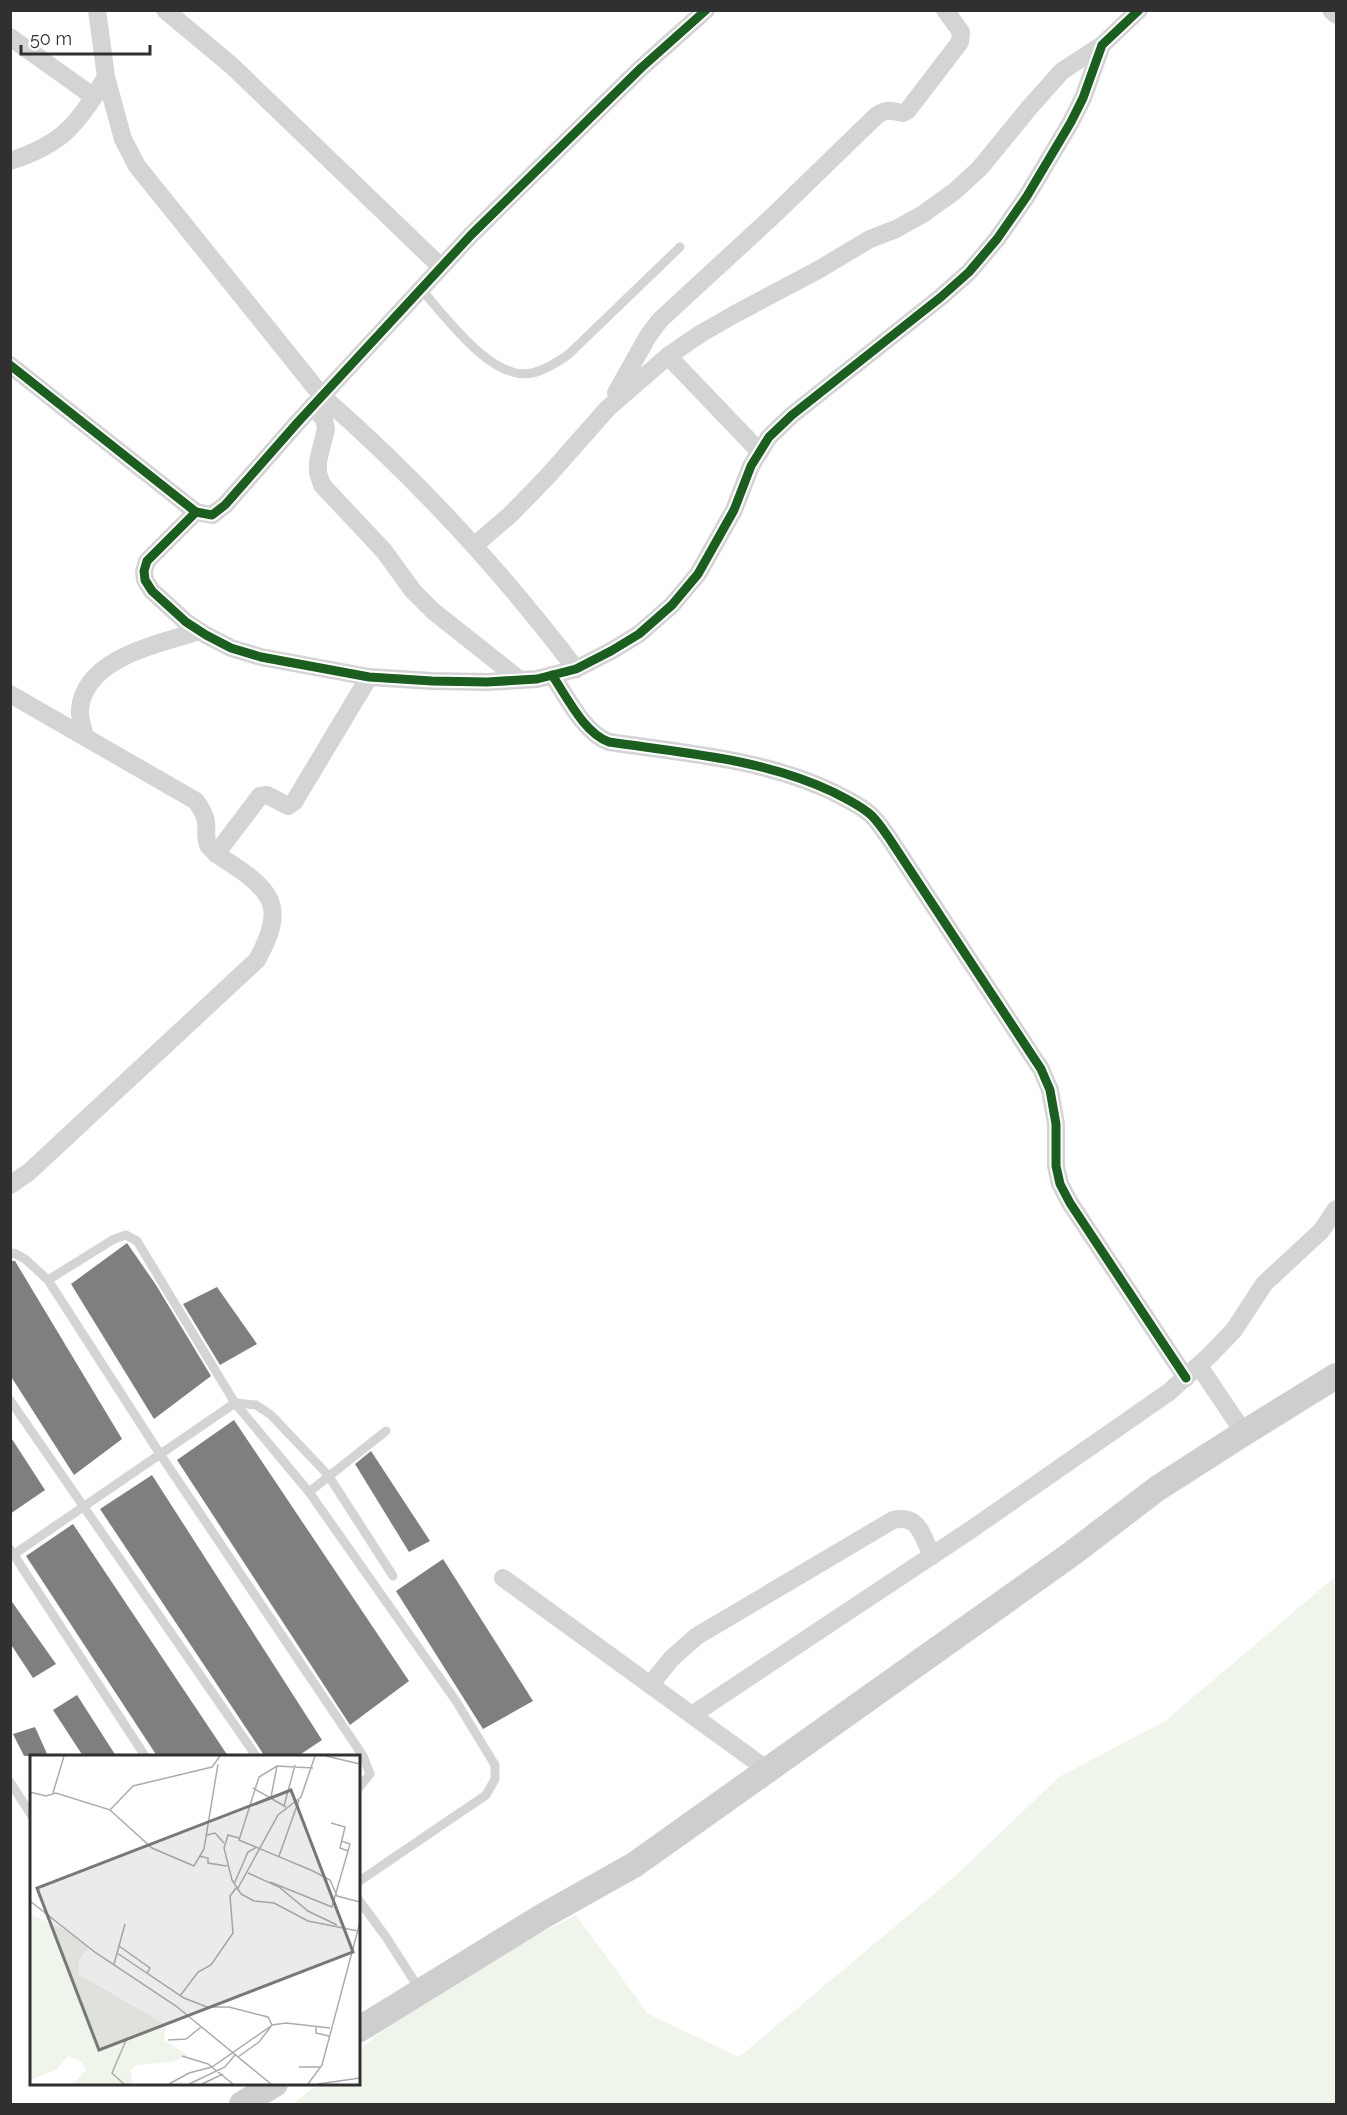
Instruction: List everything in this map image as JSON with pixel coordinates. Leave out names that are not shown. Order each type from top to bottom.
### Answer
[{"type":"main road","points":[[360,2029],[543,1916],[634,1865],[1070,1555],[1158,1488],[1336,1376]]},
{"type":"main road","points":[[242,2104],[273,2085]]},
{"type":"street","points":[[97,10],[106,77],[123,139],[137,166],[317,401],[326,429],[318,460],[318,473],[322,485],[368,532],[413,591],[433,611],[520,680]]},
{"type":"street","points":[[165,10],[231,65],[297,131],[441,267]]},
{"type":"street","points":[[10,364],[196,512],[212,515],[225,505],[441,267],[641,68],[706,10]]},
{"type":"street","points":[[608,408],[648,336],[660,320],[883,110],[889,109],[903,113],[908,110],[960,42],[961,32],[945,10]]},
{"type":"street","points":[[475,545],[510,515],[548,477],[608,408],[668,357],[700,334],[870,239],[896,229],[955,191],[980,168],[1062,71],[1101,45],[1139,10]]},
{"type":"street","points":[[1331,10],[1336,15]]},
{"type":"street","points":[[10,37],[94,98]]},
{"type":"street","points":[[196,512],[147,561],[144,571],[145,580],[152,591],[186,622],[231,648],[261,657],[369,676],[443,681],[520,680],[576,669],[639,634],[672,605],[698,574],[734,510],[751,466],[769,437],[792,415],[941,297],[969,272],[997,239],[1028,196],[1071,122],[1083,98],[1101,45]]},
{"type":"street","points":[[10,161],[43,149],[58,140],[72,127],[94,98],[106,77]]},
{"type":"street","points":[[668,357],[760,452]]},
{"type":"street","points":[[317,401],[351,422],[430,498],[475,545],[524,602],[576,669]]},
{"type":"street","points":[[85,736],[80,709],[84,695],[99,672],[108,664],[127,655],[199,631]]},
{"type":"street","points":[[552,675],[589,730],[598,738],[609,742],[751,765],[820,786],[850,800],[872,816],[1017,1029],[1041,1069],[1050,1090],[1056,1124],[1056,1166],[1060,1184],[1070,1203],[1193,1372],[1244,1433]]},
{"type":"street","points":[[216,854],[260,796],[267,795],[288,806],[294,802],[369,676]]},
{"type":"street","points":[[10,694],[196,801],[202,809],[206,822],[208,844],[216,854],[253,878],[269,897],[274,917],[267,942],[257,960],[29,1172],[10,1185]]},
{"type":"street","points":[[692,1715],[932,1556],[1150,1406],[1193,1372],[1234,1330],[1264,1284],[1321,1231],[1336,1209]]},
{"type":"street","points":[[650,1685],[672,1658],[697,1636],[893,1520],[910,1519],[916,1523],[932,1556]]},
{"type":"street","points":[[503,1578],[769,1771]]},
{"type":"lane","points":[[421,290],[484,358],[516,374],[531,373],[548,367],[569,354],[680,248]]},
{"type":"lane","points":[[48,1280],[114,1239],[126,1235],[137,1241],[236,1403],[309,1492],[456,1701],[495,1765],[495,1779],[486,1795],[360,1881]]},
{"type":"lane","points":[[10,1254],[14,1253],[26,1259],[48,1280],[160,1454],[363,1756],[370,1774],[360,1786]]},
{"type":"lane","points":[[10,1400],[255,1755]]},
{"type":"lane","points":[[144,1755],[12,1553],[236,1403],[256,1405],[271,1415],[328,1476],[393,1576]]},
{"type":"lane","points":[[309,1492],[386,1431]]},
{"type":"lane","points":[[10,1782],[30,1813]]},
{"type":"lane","points":[[360,1902],[420,1990]]},
{"type":"shaded area","points":[[1336,1576],[1336,2104],[292,2104],[317,2085],[360,2085],[360,2049],[435,1987],[576,1915],[648,2014],[739,2057],[953,1878],[1059,1777],[1165,1721]]},
{"type":"building","points":[[127,1243],[156,1285],[211,1376],[154,1419],[71,1284]]},
{"type":"building","points":[[10,1261],[15,1261],[122,1439],[74,1475],[10,1375]]},
{"type":"building","points":[[217,1287],[257,1344],[220,1365],[183,1304]]},
{"type":"building","points":[[234,1420],[409,1681],[350,1725],[177,1460]]},
{"type":"building","points":[[10,1436],[45,1490],[10,1514]]},
{"type":"building","points":[[371,1451],[430,1541],[409,1552],[355,1464]]},
{"type":"building","points":[[152,1475],[322,1740],[300,1755],[263,1755],[100,1509]]},
{"type":"building","points":[[73,1524],[227,1755],[156,1755],[26,1556]]},
{"type":"building","points":[[443,1559],[533,1701],[483,1729],[396,1591]]},
{"type":"building","points":[[10,1599],[56,1664],[33,1678],[10,1643]]},
{"type":"building","points":[[77,1695],[115,1755],[82,1755],[53,1710]]},
{"type":"building","points":[[35,1727],[48,1755],[24,1756],[13,1734]]},
{"type":"cycle path","points":[[10,365],[196,512],[212,515],[225,505],[298,422],[471,235],[641,68],[706,10]]},
{"type":"cycle path","points":[[196,512],[147,561],[144,571],[145,580],[152,591],[186,622],[231,648],[261,657],[369,677],[487,682],[537,679],[576,669],[611,651],[639,634],[672,605],[698,574],[734,510],[751,466],[769,437],[792,415],[941,297],[969,272],[997,239],[1027,196],[1071,122],[1083,98],[1102,45],[1139,10]]},
{"type":"cycle path","points":[[552,675],[584,723],[609,742],[695,754],[779,772],[833,792],[859,806],[875,819],[1041,1069],[1050,1090],[1056,1124],[1056,1166],[1060,1184],[1070,1203],[1186,1378]]}]
